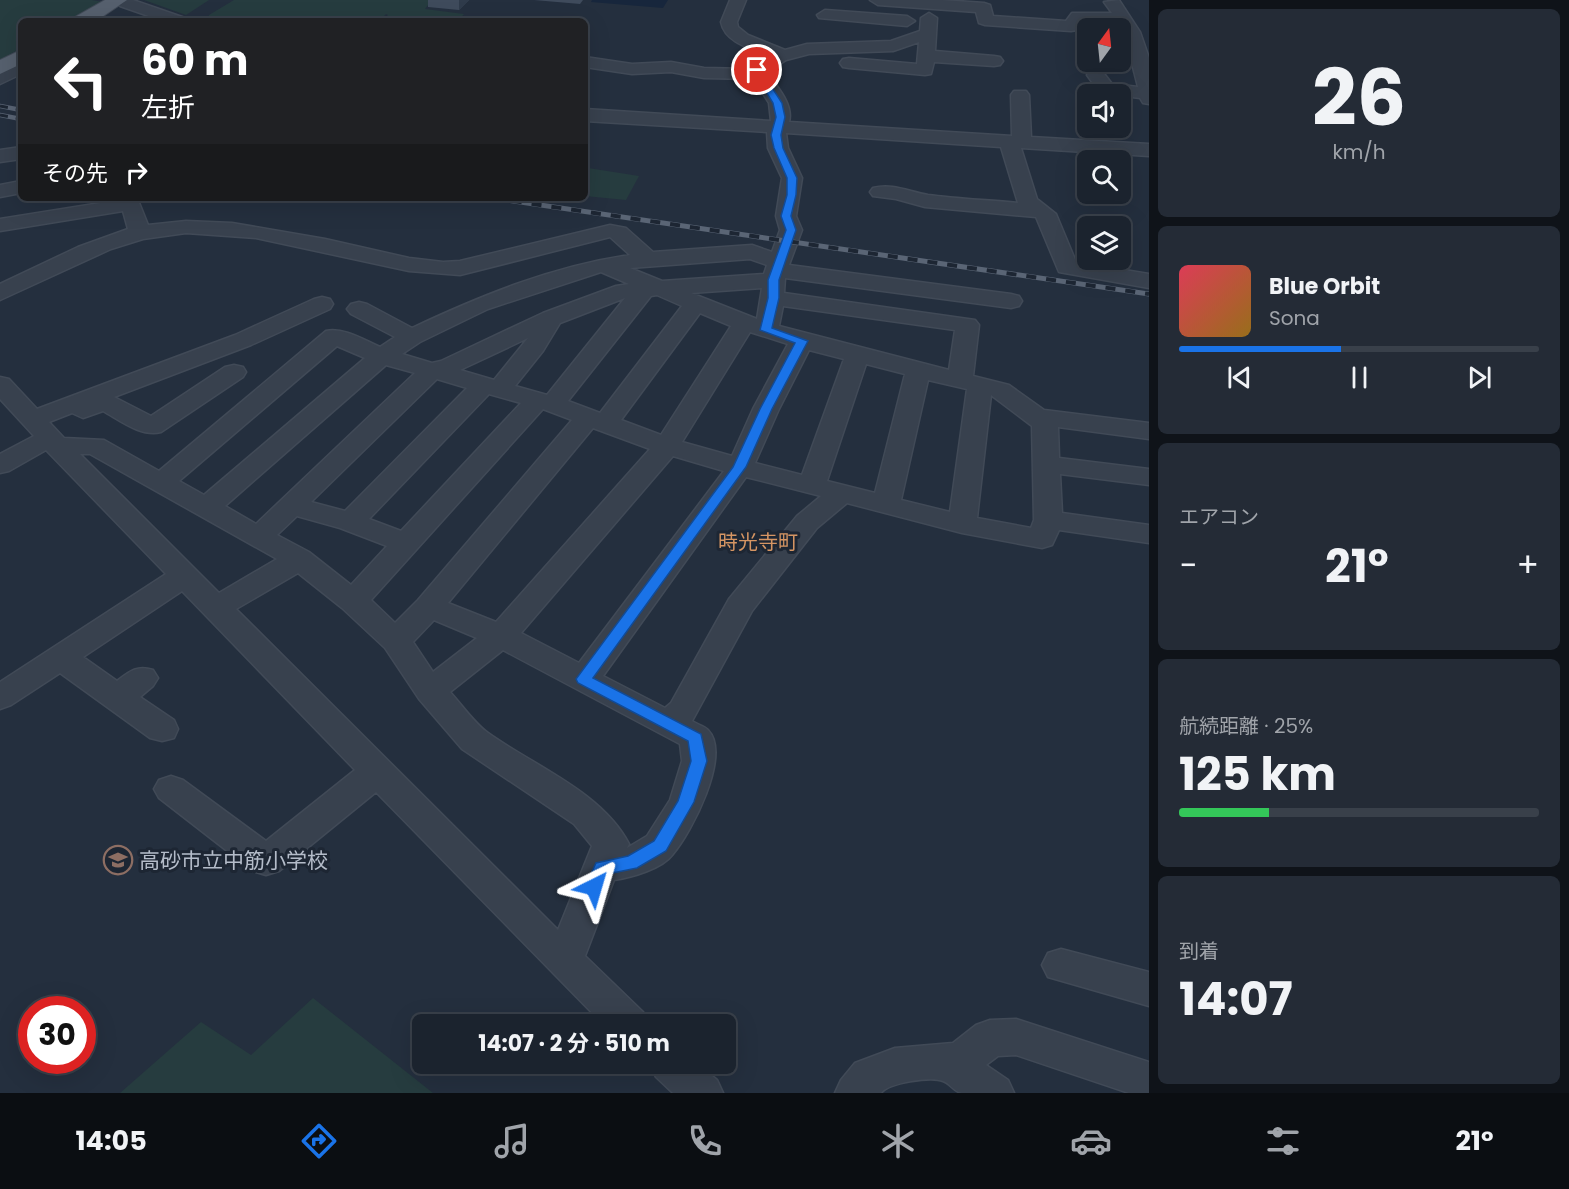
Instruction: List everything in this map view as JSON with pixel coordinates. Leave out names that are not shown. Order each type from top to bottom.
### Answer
[{"type":"main road","points":[[88,18],[122,2]]},
{"type":"main road","points":[[0,68],[18,58]]},
{"type":"street","points":[[738,0],[729,22],[729,28],[736,36],[783,55]]},
{"type":"street","points":[[878,0],[984,8],[985,20],[1007,22],[1071,26],[1078,16],[1107,19],[1122,17]]},
{"type":"street","points":[[1096,75],[1106,89],[1148,96],[1140,33],[1122,17],[1111,0]]},
{"type":"street","points":[[122,2],[169,18]]},
{"type":"street","points":[[844,62],[925,70],[931,4]]},
{"type":"street","points":[[825,15],[928,29]]},
{"type":"street","points":[[926,56],[994,64],[997,39],[1008,36],[1007,22]]},
{"type":"street","points":[[430,690],[501,636],[667,446],[755,326],[776,278],[791,230],[786,216],[792,178],[778,148],[776,135],[781,117],[778,103],[757,70],[783,55],[814,48],[886,47],[918,36],[928,29]]},
{"type":"street","points":[[588,62],[641,70],[671,67],[704,73],[759,74]]},
{"type":"street","points":[[0,79],[18,68]]},
{"type":"street","points":[[0,83],[18,86]]},
{"type":"street","points":[[1020,95],[1016,142],[1028,202],[1046,214],[1067,267],[1149,281]]},
{"type":"street","points":[[588,115],[1149,150]]},
{"type":"street","points":[[0,156],[18,153]]},
{"type":"street","points":[[0,191],[18,188]]},
{"type":"street","points":[[880,192],[925,201],[1041,211]]},
{"type":"street","points":[[0,225],[109,203],[131,204],[140,233]]},
{"type":"street","points":[[0,293],[105,244],[140,233],[224,226],[439,269],[460,268],[610,231],[618,233],[648,259]]},
{"type":"street","points":[[207,507],[382,356],[411,337],[480,304],[591,267],[648,259],[752,252],[776,278],[967,324],[970,383],[962,524]]},
{"type":"street","points":[[161,483],[334,336],[382,356],[545,402],[598,419],[667,446],[740,467],[886,506],[962,524],[1042,539],[1048,520],[1045,423],[1000,390],[802,341],[652,289],[603,266]]},
{"type":"street","points":[[439,269],[480,304]]},
{"type":"street","points":[[259,537],[432,370],[448,367],[551,318],[624,291],[776,278],[1011,301]]},
{"type":"street","points":[[353,601],[405,543],[545,402],[652,289]]},
{"type":"street","points":[[396,641],[598,419],[696,303]]},
{"type":"street","points":[[46,433],[322,304]]},
{"type":"street","points":[[359,309],[411,337]]},
{"type":"street","points":[[350,522],[531,353],[551,318]]},
{"type":"street","points":[[584,679],[740,467],[766,409],[802,341]]},
{"type":"street","points":[[812,486],[857,356]]},
{"type":"street","points":[[886,506],[918,371]]},
{"type":"street","points":[[0,465],[46,433],[98,403],[105,402],[152,427],[234,372]]},
{"type":"street","points":[[0,384],[564,961],[619,1014]]},
{"type":"street","points":[[1038,417],[1149,431]]},
{"type":"street","points":[[46,433],[95,446],[299,559],[353,601],[396,641],[430,690],[474,740],[586,814],[611,844],[564,961]]},
{"type":"street","points":[[1046,464],[1149,477]]},
{"type":"street","points":[[668,724],[682,711],[740,606],[807,522],[842,494]]},
{"type":"street","points":[[291,505],[350,522],[405,543]]},
{"type":"street","points":[[1048,520],[1149,534]]},
{"type":"street","points":[[217,607],[299,559]]},
{"type":"street","points":[[0,697],[186,575]]},
{"type":"street","points":[[429,607],[501,636],[696,738],[699,761],[686,802],[660,846],[631,863],[602,868]]},
{"type":"street","points":[[60,657],[130,688],[162,729]]},
{"type":"street","points":[[171,789],[266,861],[378,771]]},
{"type":"street","points":[[1061,965],[1149,989]]},
{"type":"street","points":[[856,1093],[869,1076],[895,1066],[963,1059],[990,1038],[1016,1036],[1149,1081]]},
{"type":"street","points":[[949,1062],[993,1093]]},
{"type":"green space","points":[[0,0],[103,2],[74,18],[18,18],[18,50],[0,60]]},
{"type":"green space","points":[[144,0],[209,0],[186,15]]},
{"type":"green space","points":[[234,0],[432,0],[425,9],[464,14],[461,18],[384,18],[388,15],[386,14],[382,18],[208,18],[209,15]]},
{"type":"green space","points":[[588,168],[639,176],[626,200],[588,196]]},
{"type":"green space","points":[[313,998],[433,1093],[120,1093],[201,1022],[251,1055]]},
{"type":"water","points":[[592,0],[668,0],[663,8],[591,2]]},
{"type":"railway","points":[[0,106],[18,109]]},
{"type":"railway","points":[[0,115],[18,118]]},
{"type":"railway","points":[[513,201],[1149,294]]},
{"type":"place","name":"高砂市立中筋小学校","points":[[118,860]]},
{"type":"district","name":"時光寺町","points":[[758,542]]},
{"type":"route","points":[[594,887],[602,868],[631,863],[660,846],[686,802],[699,761],[696,738],[584,679],[740,467],[766,409],[802,341],[766,330],[773,298],[773,280],[791,230],[786,216],[792,178],[778,148],[776,135],[781,117],[778,103],[757,70]]}]
